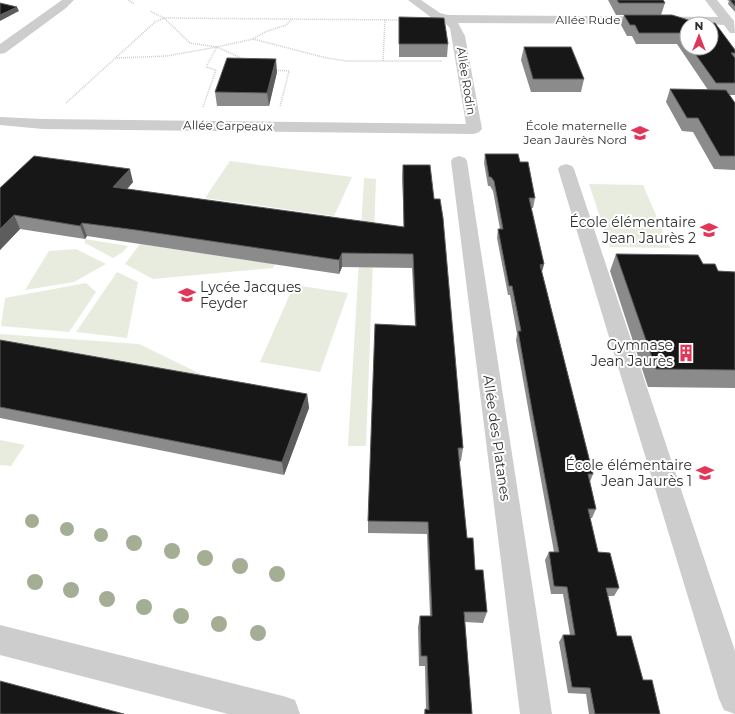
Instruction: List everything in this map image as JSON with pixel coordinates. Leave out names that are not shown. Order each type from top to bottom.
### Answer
[{"type":"street","points":[[0,50],[68,0]]},
{"type":"street","points":[[414,0],[436,16],[448,19]]},
{"type":"street","points":[[711,0],[731,26]]},
{"type":"street","name":"Allée Rude","points":[[448,19],[731,26]]},
{"type":"street","name":"Allée Rodin","points":[[448,19],[456,27],[474,129],[456,129]]},
{"type":"street","name":"Allée Carpeaux","points":[[0,121],[44,124],[456,129]]},
{"type":"street","name":"Allée des Platanes","points":[[459,161],[536,714]]},
{"type":"street","points":[[566,169],[735,699]]},
{"type":"street","points":[[0,640],[283,712],[284,714]]},
{"type":"path","points":[[128,0],[135,4]]},
{"type":"path","points":[[150,11],[164,18],[190,43],[202,46],[217,47],[248,61]]},
{"type":"path","points":[[44,124],[155,22],[164,18],[448,19]]},
{"type":"path","points":[[116,58],[138,59],[168,56],[217,47],[253,39],[265,32],[286,25],[292,19]]},
{"type":"path","points":[[383,60],[385,19]]},
{"type":"path","points":[[253,39],[327,58],[346,60],[463,61]]},
{"type":"path","points":[[196,126],[216,70],[206,67],[217,47]]},
{"type":"path","points":[[269,69],[289,71],[274,127]]},
{"type":"shaded area","points":[[230,161],[352,177],[334,216],[205,198]]},
{"type":"shaded area","points":[[364,178],[376,179],[366,446],[348,446]]},
{"type":"shaded area","points":[[589,184],[643,185],[670,248],[610,247]]},
{"type":"shaded area","points":[[85,239],[128,246],[123,252],[113,258],[85,243]]},
{"type":"shaded area","points":[[140,244],[275,264],[273,268],[153,279],[125,264]]},
{"type":"shaded area","points":[[76,249],[106,264],[74,282],[25,290],[49,251]]},
{"type":"shaded area","points":[[117,272],[138,282],[127,338],[76,332]]},
{"type":"shaded area","points":[[86,283],[96,292],[69,332],[1,326],[5,298]]},
{"type":"shaded area","points":[[294,285],[348,293],[320,372],[260,362]]},
{"type":"shaded area","points":[[0,334],[139,344],[207,377],[0,352]]},
{"type":"shaded area","points":[[0,440],[25,445],[11,466],[0,465]]},
{"type":"building","points":[[617,0],[663,0],[665,3],[619,3]]},
{"type":"building","points":[[730,0],[735,0],[735,6]]},
{"type":"building","points":[[0,3],[17,7],[0,15]]},
{"type":"building","points":[[624,15],[672,15],[679,17],[679,33],[639,33],[635,25],[630,25]]},
{"type":"building","points":[[399,17],[444,18],[448,44],[399,44]]},
{"type":"building","points":[[719,28],[735,50],[735,53],[731,53],[735,58],[735,83],[716,83],[697,56],[719,56]]},
{"type":"building","points":[[524,47],[571,47],[584,79],[533,79]]},
{"type":"building","points":[[227,58],[276,59],[267,93],[215,92]]},
{"type":"building","points":[[670,89],[726,90],[735,103],[735,156],[720,156],[698,118],[687,118]]},
{"type":"building","points":[[485,154],[518,154],[520,162],[528,162],[535,198],[529,198],[544,264],[540,265],[593,474],[588,474],[596,509],[588,509],[598,552],[610,553],[619,588],[606,588],[617,636],[631,636],[643,680],[652,680],[660,714],[595,714],[590,688],[572,687],[563,635],[575,635],[567,587],[554,586],[549,552],[559,552],[518,331],[521,331],[512,286],[509,286],[498,229],[503,229],[494,181],[491,177],[489,177]]},
{"type":"building","points":[[34,156],[130,169],[113,187],[404,227],[403,165],[430,165],[434,199],[440,199],[443,218],[463,448],[458,448],[467,538],[473,538],[475,570],[483,570],[487,612],[464,612],[472,714],[425,714],[425,709],[429,710],[427,656],[421,656],[420,616],[432,616],[428,522],[368,521],[375,324],[416,326],[413,254],[342,253],[339,260],[136,230],[82,223],[80,226],[14,215],[0,229],[0,188]]},
{"type":"building","name":"Gymnase Jean Jaurès","points":[[616,254],[698,255],[703,264],[715,264],[718,271],[735,272],[735,370],[656,369]]},
{"type":"building","points":[[0,340],[307,394],[282,462],[0,407]]},
{"type":"building","points":[[0,681],[124,714],[0,714]]},
{"type":"place","name":"École maternelle Jean Jaurès Nord","points":[[640,133]]},
{"type":"place","name":"École élémentaire Jean Jaurès 2","points":[[709,230]]},
{"type":"place","name":"Lycée Jacques Feyder","points":[[187,295]]},
{"type":"place","name":"Gymnase Jean Jaurès","points":[[686,353]]},
{"type":"place","name":"École élémentaire Jean Jaurès 1","points":[[705,473]]}]
